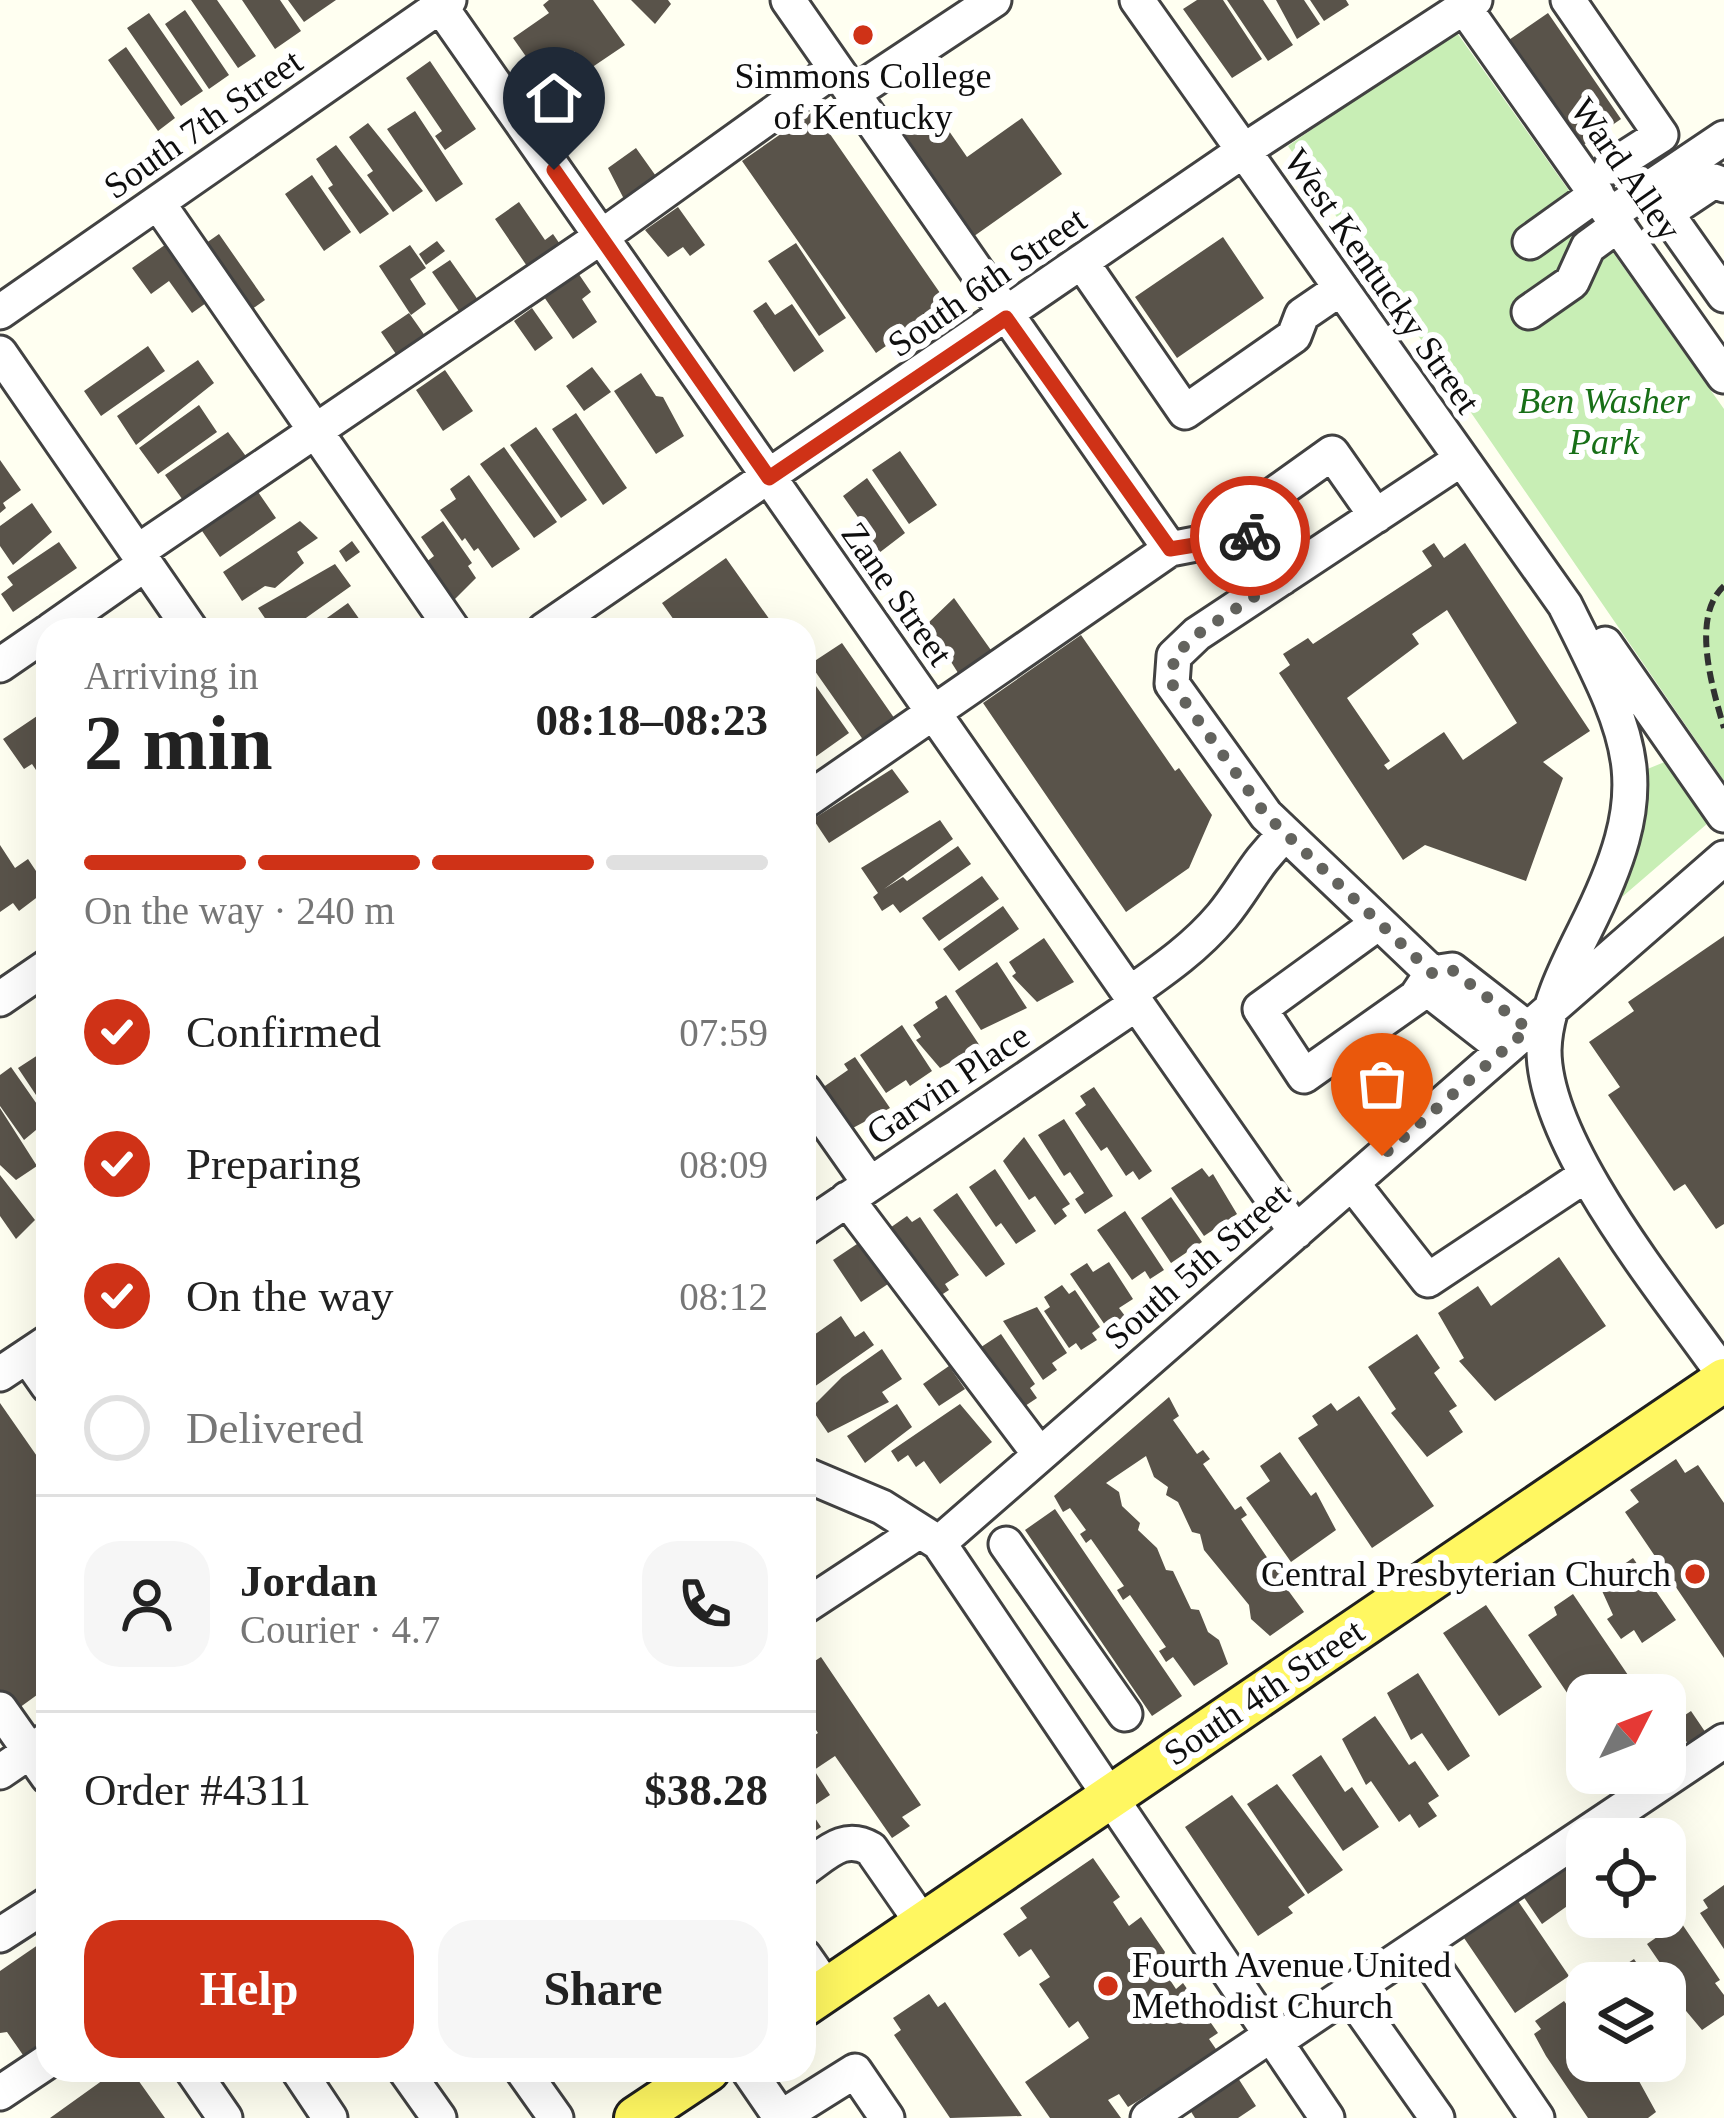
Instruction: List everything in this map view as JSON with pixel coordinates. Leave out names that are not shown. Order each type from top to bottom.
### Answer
[{"type":"main road","name":"South 4th Street","points":[[816,1981],[923,1924],[1724,1378]]},
{"type":"main road","points":[[636,2118],[690,2082]]},
{"type":"street","points":[[788,0],[1170,549]]},
{"type":"street","points":[[65,618],[315,429],[601,237],[843,81],[994,0]]},
{"type":"street","name":"West Kentucky Street","points":[[1137,0],[1565,605],[1618,710],[1632,768],[1632,800],[1620,854],[1571,956],[1547,1023],[1546,1067],[1566,1133],[1586,1175],[1724,1378]]},
{"type":"street","points":[[1529,312],[1572,282],[1609,200],[1661,136],[1568,0]]},
{"type":"street","name":"South 7th Street","points":[[0,312],[442,2]]},
{"type":"street","name":"Zane Street","points":[[442,2],[1296,1232]]},
{"type":"street","name":"South 6th Street","points":[[562,618],[1006,318],[1243,151],[1470,4]]},
{"type":"street","name":"Ward Alley","points":[[1470,4],[1609,200],[1724,376]]},
{"type":"street","points":[[1530,242],[1724,138]]},
{"type":"street","points":[[1724,185],[1714,181],[1672,208],[1674,224],[1724,295]]},
{"type":"street","points":[[158,202],[445,618]]},
{"type":"street","points":[[1083,264],[1186,412],[1294,336],[1302,315],[1340,290]]},
{"type":"street","points":[[0,353],[183,618]]},
{"type":"street","points":[[816,794],[1170,549],[1201,544],[1332,453],[1376,516]]},
{"type":"street","points":[[1460,460],[1186,645],[1174,656],[1172,684],[1285,835],[1432,973],[1435,994],[1516,1039]]},
{"type":"street","points":[[1238,520],[1282,578]]},
{"type":"street","name":"West Kentucky Street","points":[[1565,605],[1606,645],[1724,815]]},
{"type":"street","points":[[0,665],[36,640]]},
{"type":"street","name":"Garvin Place","points":[[816,1221],[1132,999],[1196,946],[1227,910],[1255,862],[1285,835]]},
{"type":"street","name":"South 5th Street","points":[[816,1599],[929,1538],[1040,1455],[1724,858]]},
{"type":"street","points":[[1376,924],[1260,1009],[1304,1076],[1416,997],[1432,973]]},
{"type":"street","points":[[0,999],[36,975]]},
{"type":"street","points":[[816,1112],[859,1192],[1040,1455]]},
{"type":"street","points":[[1352,1183],[1428,1280],[1586,1175]]},
{"type":"street","points":[[816,1479],[882,1507],[929,1538],[1328,2118]]},
{"type":"street","points":[[1006,1544],[1120,1706],[1067,1733]]},
{"type":"street","points":[[988,1619],[1036,1587]]},
{"type":"street","points":[[0,1708],[36,1749]]},
{"type":"street","points":[[1148,2118],[1349,1993],[1724,1741]]},
{"type":"street","points":[[0,1772],[36,1758]]},
{"type":"street","points":[[816,1861],[840,1844],[858,1841],[871,1849],[923,1924]]},
{"type":"street","points":[[0,1935],[36,1912]]},
{"type":"street","points":[[1420,1946],[1537,2118]]},
{"type":"street","points":[[1349,1993],[1437,2118]]},
{"type":"street","points":[[0,2093],[36,2069]]},
{"type":"street","points":[[756,2082],[780,2118],[855,2071],[887,2118]]},
{"type":"street","points":[[200,2082],[225,2118]]},
{"type":"street","points":[[306,2082],[330,2118]]},
{"type":"street","points":[[414,2082],[439,2118]]},
{"type":"street","points":[[530,2082],[556,2118]]},
{"type":"street","points":[[0,2109],[6,2118]]},
{"type":"path","points":[[1724,586],[1714,596],[1707,646],[1724,728]]},
{"type":"green space","name":"Ben Washer Park","points":[[1455,30],[1724,409],[1724,781],[1288,146]]},
{"type":"green space","points":[[1667,761],[1708,823],[1622,897],[1641,834],[1645,770]]},
{"type":"building","points":[[191,0],[217,0],[256,56],[238,68]]},
{"type":"building","points":[[242,0],[280,0],[301,31],[275,49]]},
{"type":"building","points":[[288,0],[336,0],[304,22]]},
{"type":"building","points":[[549,0],[593,0],[625,45],[588,70],[574,51],[539,75],[513,38],[549,13],[543,5]]},
{"type":"building","points":[[631,0],[668,0],[671,4],[655,24]]},
{"type":"building","points":[[1197,0],[1223,0],[1262,59],[1232,78],[1183,9]]},
{"type":"building","points":[[1227,0],[1263,0],[1293,45],[1268,61]]},
{"type":"building","points":[[1276,0],[1304,0],[1320,24],[1297,39]]},
{"type":"building","points":[[1310,0],[1346,0],[1349,5],[1324,21]]},
{"type":"building","points":[[185,10],[229,75],[209,89],[165,24]]},
{"type":"building","points":[[149,13],[203,91],[181,106],[127,28]]},
{"type":"building","points":[[1548,13],[1621,119],[1576,150],[1503,44]]},
{"type":"building","points":[[126,47],[175,118],[158,131],[108,60]]},
{"type":"building","points":[[430,61],[476,129],[445,150],[435,136],[442,131],[406,78]]},
{"type":"building","points":[[933,108],[967,157],[1022,118],[1062,174],[970,239],[896,134]]},
{"type":"building","points":[[415,111],[463,184],[436,202],[387,129]]},
{"type":"building","points":[[814,111],[947,303],[876,353],[742,161]]},
{"type":"building","points":[[368,123],[423,191],[393,212],[367,175],[373,171],[349,137]]},
{"type":"building","points":[[336,145],[389,214],[360,234],[328,188],[333,185],[316,159]]},
{"type":"building","points":[[636,148],[663,186],[625,201],[608,168]]},
{"type":"building","points":[[312,175],[351,232],[324,251],[285,194]]},
{"type":"building","points":[[519,202],[545,240],[553,234],[566,253],[533,275],[495,219]]},
{"type":"building","points":[[678,207],[705,245],[690,256],[683,247],[668,257],[645,230]]},
{"type":"building","points":[[219,234],[265,300],[242,316],[202,246]]},
{"type":"building","points":[[1223,237],[1264,298],[1177,358],[1135,297]]},
{"type":"building","points":[[172,240],[213,298],[192,313],[169,281],[151,294],[132,268]]},
{"type":"building","points":[[437,241],[445,251],[426,265],[419,254]]},
{"type":"building","points":[[796,243],[846,318],[819,336],[768,261]]},
{"type":"building","points":[[410,245],[426,268],[410,279],[426,304],[411,315],[379,266]]},
{"type":"building","points":[[450,260],[483,307],[465,320],[432,272]]},
{"type":"building","points":[[576,270],[591,292],[582,299],[597,322],[573,339],[542,294]]},
{"type":"building","points":[[766,302],[775,315],[792,304],[824,351],[794,372],[753,311]]},
{"type":"building","points":[[532,308],[553,338],[535,351],[514,321]]},
{"type":"building","points":[[409,313],[428,340],[400,360],[381,332]]},
{"type":"building","points":[[148,346],[165,371],[101,416],[84,391]]},
{"type":"building","points":[[198,360],[214,383],[136,445],[117,416]]},
{"type":"building","points":[[592,367],[611,392],[584,411],[566,386]]},
{"type":"building","points":[[445,370],[473,411],[443,431],[416,390]]},
{"type":"building","points":[[641,373],[656,396],[663,397],[684,436],[656,454],[614,391]]},
{"type":"building","points":[[199,405],[217,432],[158,474],[139,448]]},
{"type":"building","points":[[576,413],[627,488],[603,505],[552,429]]},
{"type":"building","points":[[536,427],[587,500],[561,518],[510,445]]},
{"type":"building","points":[[228,432],[248,459],[185,503],[165,475]]},
{"type":"building","points":[[504,447],[557,522],[534,538],[480,464]]},
{"type":"building","points":[[900,451],[937,505],[909,524],[872,470]]},
{"type":"building","points":[[0,460],[21,490],[3,503],[6,508],[0,513]]},
{"type":"building","points":[[469,475],[520,549],[492,568],[478,548],[474,551],[465,538],[462,541],[440,510],[456,499],[450,489]]},
{"type":"building","points":[[867,478],[905,533],[879,553],[853,525],[860,520],[843,496]]},
{"type":"building","points":[[256,489],[276,518],[220,557],[200,528]]},
{"type":"building","points":[[32,503],[52,532],[13,565],[0,546],[0,526]]},
{"type":"building","points":[[300,521],[318,538],[297,552],[304,563],[275,588],[265,586],[242,601],[223,572]]},
{"type":"building","points":[[443,521],[472,563],[468,566],[476,578],[453,601],[421,566],[434,556],[421,537]]},
{"type":"building","points":[[352,541],[360,552],[346,562],[339,551]]},
{"type":"building","points":[[59,542],[77,568],[13,612],[1,594],[13,585],[7,577]]},
{"type":"building","points":[[1434,543],[1444,558],[1465,543],[1590,731],[1543,762],[1563,778],[1526,881],[1425,845],[1403,860],[1279,673],[1290,665],[1283,654],[1308,638],[1313,644],[1432,566],[1422,551]],"holes":[[[1447,610],[1517,723],[1463,760],[1444,732],[1388,770],[1384,765],[1390,761],[1347,698],[1419,644],[1412,634]]]},
{"type":"building","points":[[726,558],[768,618],[673,618],[662,603]]},
{"type":"building","points":[[335,564],[351,586],[306,618],[265,618],[258,608]]},
{"type":"building","points":[[954,598],[993,653],[960,676],[927,624]]},
{"type":"building","points":[[348,603],[359,618],[327,618]]},
{"type":"building","points":[[1081,635],[1175,771],[1179,768],[1212,815],[1189,868],[1126,912],[983,703]]},
{"type":"building","points":[[842,643],[897,722],[866,744],[816,673],[816,660]]},
{"type":"building","points":[[816,686],[849,733],[816,756]]},
{"type":"building","points":[[36,717],[36,770],[32,764],[24,769],[3,739]]},
{"type":"building","points":[[892,769],[909,792],[829,843],[816,817]]},
{"type":"building","points":[[940,820],[953,839],[884,889],[903,877],[907,881],[958,846],[971,864],[900,913],[893,904],[882,911],[873,897],[878,893],[861,868]]},
{"type":"building","points":[[0,845],[15,868],[28,859],[36,871],[36,898],[19,911],[13,903],[0,912]]},
{"type":"building","points":[[982,876],[999,899],[939,941],[922,918]]},
{"type":"building","points":[[1003,906],[1019,929],[959,971],[943,949]]},
{"type":"building","points":[[1724,936],[1724,1224],[1716,1229],[1685,1184],[1674,1191],[1608,1095],[1620,1087],[1589,1042],[1634,1011],[1628,1002]]},
{"type":"building","points":[[1044,938],[1074,982],[1037,1002],[1012,976],[1016,973],[1009,962]]},
{"type":"building","points":[[997,962],[1027,1008],[981,1030],[955,991]]},
{"type":"building","points":[[946,995],[980,1046],[940,1068],[916,1040],[921,1037],[913,1025],[938,1008],[935,1002]]},
{"type":"building","points":[[902,1025],[932,1071],[910,1086],[906,1080],[886,1093],[860,1055]]},
{"type":"building","points":[[36,1056],[36,1095],[18,1068]]},
{"type":"building","points":[[855,1057],[890,1108],[851,1129],[822,1088],[848,1070],[844,1064]]},
{"type":"building","points":[[11,1067],[36,1103],[36,1130],[24,1140],[0,1106],[0,1075]]},
{"type":"building","points":[[1094,1087],[1152,1171],[1139,1180],[1133,1171],[1126,1176],[1107,1147],[1101,1151],[1075,1113],[1086,1105],[1080,1096]]},
{"type":"building","points":[[0,1108],[36,1167],[16,1180],[0,1165]]},
{"type":"building","points":[[1064,1119],[1113,1196],[1085,1214],[1075,1199],[1084,1193],[1070,1172],[1064,1176],[1038,1135]]},
{"type":"building","points":[[1024,1137],[1070,1204],[1062,1209],[1067,1216],[1055,1225],[1035,1196],[1029,1200],[1003,1161]]},
{"type":"building","points":[[1202,1168],[1209,1177],[1213,1174],[1237,1214],[1204,1236],[1171,1188]]},
{"type":"building","points":[[995,1169],[1036,1231],[1016,1244],[1001,1223],[996,1227],[969,1187]]},
{"type":"building","points":[[0,1175],[35,1220],[16,1239],[0,1216]]},
{"type":"building","points":[[957,1193],[1005,1264],[986,1277],[933,1210]]},
{"type":"building","points":[[1171,1197],[1202,1242],[1171,1263],[1141,1218]]},
{"type":"building","points":[[1125,1211],[1164,1270],[1150,1279],[1145,1271],[1132,1280],[1097,1230]]},
{"type":"building","points":[[907,1216],[912,1222],[920,1217],[959,1275],[945,1284],[949,1290],[929,1303],[887,1230]]},
{"type":"building","points":[[866,1238],[894,1280],[861,1302],[833,1260]]},
{"type":"building","points":[[1559,1257],[1606,1326],[1495,1401],[1459,1361],[1464,1358],[1438,1313],[1478,1286],[1491,1306]]},
{"type":"building","points":[[1109,1262],[1133,1299],[1119,1308],[1125,1316],[1107,1328],[1070,1274],[1087,1263],[1093,1272]]},
{"type":"building","points":[[1062,1285],[1069,1294],[1075,1290],[1100,1327],[1092,1333],[1097,1340],[1081,1350],[1076,1343],[1069,1348],[1044,1311],[1050,1307],[1044,1297]]},
{"type":"building","points":[[1037,1307],[1067,1353],[1052,1363],[1057,1370],[1043,1380],[1003,1321]]},
{"type":"building","points":[[841,1316],[855,1337],[864,1331],[874,1345],[816,1386],[816,1334]]},
{"type":"building","points":[[1001,1334],[1035,1384],[1030,1388],[1037,1398],[1019,1410],[972,1353]]},
{"type":"building","points":[[1417,1334],[1440,1368],[1434,1373],[1457,1406],[1449,1411],[1463,1432],[1427,1457],[1391,1413],[1396,1409],[1368,1367]]},
{"type":"building","points":[[882,1349],[902,1379],[882,1392],[889,1402],[828,1433],[816,1415],[816,1403],[842,1377]]},
{"type":"building","points":[[949,1366],[965,1389],[939,1406],[923,1384]]},
{"type":"building","points":[[1359,1396],[1434,1506],[1372,1548],[1298,1438],[1318,1425],[1312,1416],[1331,1403],[1337,1411]]},
{"type":"building","points":[[1169,1397],[1179,1416],[1173,1420],[1197,1454],[1203,1450],[1210,1459],[1203,1464],[1235,1510],[1241,1506],[1247,1515],[1241,1519],[1277,1572],[1284,1567],[1290,1577],[1282,1582],[1304,1612],[1270,1636],[1251,1619],[1249,1605],[1204,1550],[1200,1534],[1192,1532],[1178,1502],[1166,1495],[1168,1487],[1154,1477],[1146,1456],[1106,1483],[1119,1492],[1122,1506],[1140,1523],[1138,1530],[1157,1548],[1166,1570],[1173,1571],[1191,1609],[1199,1610],[1208,1632],[1219,1640],[1228,1664],[1194,1686],[1173,1657],[1166,1662],[1159,1651],[1166,1647],[1130,1595],[1123,1600],[1117,1590],[1124,1586],[1091,1539],[1086,1543],[1080,1534],[1086,1530],[1070,1508],[1063,1512],[1054,1496]]},
{"type":"building","points":[[0,1403],[36,1455],[36,1696],[12,1713],[0,1696]]},
{"type":"building","points":[[897,1404],[912,1427],[865,1463],[847,1436]]},
{"type":"building","points":[[960,1404],[992,1442],[940,1484],[924,1461],[916,1467],[908,1455],[898,1462],[891,1451]]},
{"type":"building","points":[[1280,1452],[1311,1496],[1316,1492],[1336,1530],[1291,1562],[1246,1498],[1270,1481],[1260,1466]]},
{"type":"building","name":"Central Presbyterian Church","points":[[1676,1459],[1685,1473],[1698,1465],[1724,1503],[1724,1658],[1625,1512],[1639,1502],[1630,1490]]},
{"type":"building","points":[[1055,1509],[1182,1696],[1152,1716],[1025,1530]]},
{"type":"building","points":[[1633,1558],[1676,1620],[1642,1643],[1634,1630],[1621,1639],[1607,1619],[1613,1615],[1598,1582]]},
{"type":"building","points":[[1573,1594],[1627,1674],[1566,1674],[1566,1691],[1528,1635],[1557,1615],[1554,1607]]},
{"type":"building","points":[[1486,1605],[1542,1687],[1499,1716],[1443,1633]]},
{"type":"building","points":[[821,1657],[921,1805],[902,1817],[910,1826],[892,1838],[835,1756],[816,1769],[816,1660]]},
{"type":"building","points":[[1418,1673],[1470,1756],[1448,1771],[1422,1733],[1411,1740],[1387,1693]]},
{"type":"building","points":[[1691,1711],[1708,1736],[1691,1748],[1686,1741],[1686,1714]]},
{"type":"building","points":[[1375,1716],[1409,1765],[1415,1761],[1439,1796],[1428,1803],[1437,1816],[1419,1828],[1410,1814],[1399,1822],[1371,1781],[1366,1785],[1342,1739]]},
{"type":"building","points":[[1321,1755],[1345,1792],[1352,1787],[1379,1827],[1343,1851],[1292,1775]]},
{"type":"building","points":[[816,1773],[830,1795],[816,1804]]},
{"type":"building","points":[[1277,1784],[1343,1870],[1308,1894],[1247,1804]]},
{"type":"building","points":[[1232,1795],[1305,1895],[1288,1907],[1293,1913],[1258,1936],[1185,1827]]},
{"type":"building","name":"Fourth Avenue United Methodist Church","points":[[1093,1858],[1120,1897],[1113,1902],[1129,1926],[1141,1917],[1165,1952],[1160,1965],[1176,1989],[1183,1983],[1218,2033],[1209,2039],[1218,2052],[1128,2107],[1119,2094],[1108,2100],[1121,2118],[1050,2118],[1025,2082],[1089,2038],[1078,2021],[1069,2028],[1039,1984],[1050,1977],[1031,1949],[1019,1957],[1003,1934],[1027,1918],[1020,1908]]},
{"type":"building","points":[[1566,1866],[1566,1907],[1542,1924],[1523,1896]]},
{"type":"building","points":[[1724,1885],[1724,1949],[1700,1913],[1708,1908],[1703,1900]]},
{"type":"building","points":[[1518,1901],[1566,1978],[1515,2013],[1464,1938]]},
{"type":"building","points":[[1686,1930],[1720,1980],[1715,1983],[1724,1995],[1724,2015],[1702,2030],[1686,2011],[1686,1962],[1659,1962],[1647,1944],[1656,1938],[1686,1938]]},
{"type":"building","points":[[36,1946],[36,2046],[23,2055],[7,2032],[0,2033],[0,1971]]},
{"type":"building","points":[[929,1994],[938,2007],[945,2002],[1022,2116],[950,2118],[894,2035],[901,2030],[893,2018]]},
{"type":"building","points":[[1564,2001],[1566,2082],[1640,2082],[1656,2112],[1648,2118],[1588,2118],[1534,2034],[1541,2029],[1535,2021]]},
{"type":"building","points":[[1238,2078],[1256,2106],[1238,2118],[1195,2118],[1190,2110]]},
{"type":"building","points":[[100,2082],[140,2082],[165,2118],[50,2118]]},
{"type":"way so far","points":[[1250,536],[1282,578],[1198,634],[1174,656],[1172,684],[1266,815],[1331,883],[1432,973],[1452,970],[1528,1029],[1382,1156]]},
{"type":"place","name":"Simmons College of Kentucky","points":[[863,35]]},
{"type":"place","name":"Central Presbyterian Church","points":[[1695,1574]]},
{"type":"place","name":"Fourth Avenue United Methodist Church","points":[[1108,1986]]},
{"type":"route","points":[[554,170],[769,478],[1006,318],[1170,549],[1201,544],[1238,520],[1250,536]]}]
